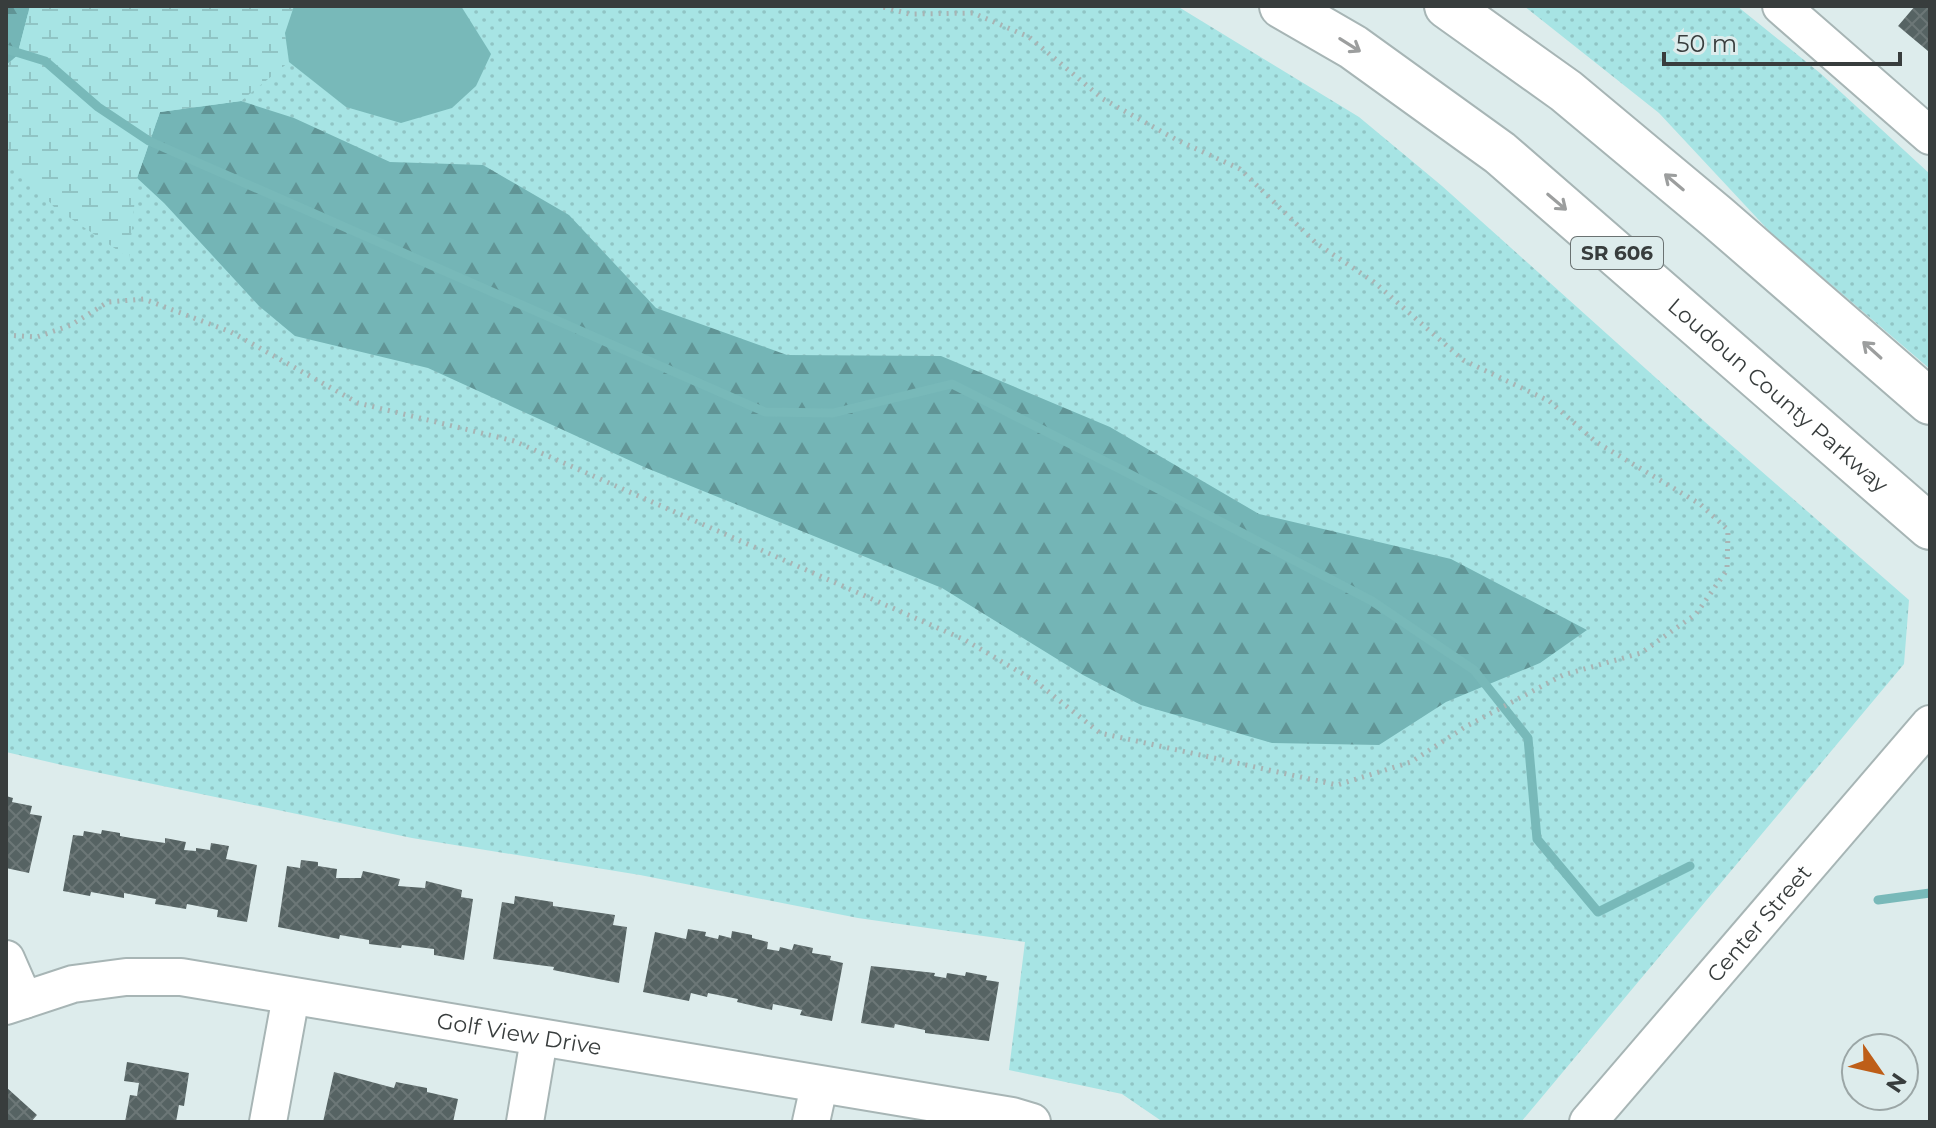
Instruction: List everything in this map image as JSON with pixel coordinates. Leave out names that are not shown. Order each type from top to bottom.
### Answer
[{"type":"main road","name":"Loudoun County Parkway","points":[[1282,6],[1353,47],[1500,153],[1923,517]]},
{"type":"main road","points":[[1447,6],[1566,91],[1729,227],[1930,402]]},
{"type":"street","points":[[1781,6],[1930,136]]},
{"type":"street","name":"Center Street","points":[[1588,1122],[1930,724]]},
{"type":"street","points":[[6,959],[15,1003]]},
{"type":"street","name":"Golf View Drive","points":[[15,1003],[73,984],[126,977],[181,977],[1012,1116],[1032,1122]]},
{"type":"street","points":[[268,1122],[291,996]]},
{"type":"street","points":[[525,1122],[539,1039]]},
{"type":"street","points":[[811,1122],[819,1086]]},
{"type":"path","points":[[6,335],[37,337],[71,325],[108,302],[144,299],[231,332],[358,403],[514,441],[965,640],[1035,681],[1100,733],[1337,785],[1411,762],[1465,727],[1563,675],[1641,653],[1696,614],[1727,570],[1728,530],[1700,504],[1596,442],[1549,401],[1463,360],[1374,282],[1316,243],[1240,169],[1175,139],[1103,99],[1029,37],[973,13],[909,14],[880,6]]},
{"type":"green space","points":[[6,6],[1177,6],[1359,117],[1442,186],[1909,600],[1904,664],[1521,1122],[1163,1122],[1122,1094],[1009,1070],[1025,942],[858,918],[640,875],[412,838],[6,752]]},
{"type":"green space","points":[[6,6],[30,6],[17,56],[6,65]]},
{"type":"green space","points":[[30,6],[294,6],[285,33],[289,62],[241,101],[160,112],[137,178],[129,258],[54,207],[6,153],[6,65],[17,56]]},
{"type":"green space","points":[[1524,6],[1737,6],[1820,73],[1930,174],[1930,369],[1771,233],[1659,113]]},
{"type":"green space","points":[[241,101],[294,118],[390,162],[483,165],[569,215],[656,308],[787,355],[941,356],[1110,427],[1259,514],[1451,559],[1587,630],[1540,663],[1446,702],[1379,745],[1272,743],[1141,705],[1083,675],[942,588],[644,467],[428,368],[295,336],[259,306],[137,178],[160,112]]},
{"type":"shaded area","points":[[294,6],[461,6],[491,54],[476,86],[452,108],[401,123],[346,107],[289,62],[285,33]]},
{"type":"building","points":[[1915,6],[1930,6],[1928,51],[1898,26]]},
{"type":"building","points":[[6,796],[13,798],[12,802],[32,806],[30,814],[42,816],[29,873],[6,868]]},
{"type":"building","points":[[102,830],[165,843],[165,838],[186,842],[184,850],[210,850],[211,843],[229,846],[226,859],[257,865],[247,922],[217,917],[218,910],[187,904],[186,909],[155,904],[156,899],[124,893],[124,898],[63,891],[73,835],[83,836],[84,831],[101,834]]},
{"type":"building","points":[[301,860],[337,869],[336,878],[361,878],[363,871],[400,879],[398,886],[425,888],[426,881],[462,890],[461,897],[473,899],[464,960],[434,955],[434,949],[369,944],[369,940],[340,935],[339,939],[278,927],[287,866],[300,868]]},
{"type":"building","points":[[515,896],[553,902],[553,906],[615,915],[613,925],[627,927],[619,983],[553,970],[554,967],[493,959],[502,902],[514,904]]},
{"type":"building","points":[[688,929],[706,932],[705,936],[718,939],[719,935],[731,938],[732,931],[752,935],[752,938],[768,942],[767,949],[779,951],[780,947],[792,950],[794,944],[813,948],[812,953],[831,956],[830,960],[843,963],[832,1021],[800,1015],[802,1010],[773,1004],[772,1010],[708,993],[707,997],[691,993],[689,1001],[643,992],[655,932],[686,939]]},
{"type":"building","points":[[871,966],[935,973],[934,976],[946,978],[947,973],[965,976],[966,972],[999,982],[989,1041],[925,1033],[925,1030],[895,1024],[894,1028],[861,1023]]},
{"type":"building","points":[[127,1062],[189,1073],[184,1106],[179,1105],[176,1122],[125,1122],[130,1095],[137,1096],[139,1083],[124,1081]]},
{"type":"building","points":[[334,1072],[394,1088],[396,1082],[427,1088],[427,1092],[458,1099],[453,1122],[323,1122]]},
{"type":"building","points":[[6,1087],[37,1115],[31,1122],[6,1122]]},
{"type":"waterway","points":[[6,49],[45,61],[98,107],[149,141],[765,412],[833,413],[952,384],[1372,601],[1474,670],[1528,738],[1537,839],[1598,912],[1690,866]]},
{"type":"waterway","points":[[1878,900],[1930,893]]}]
